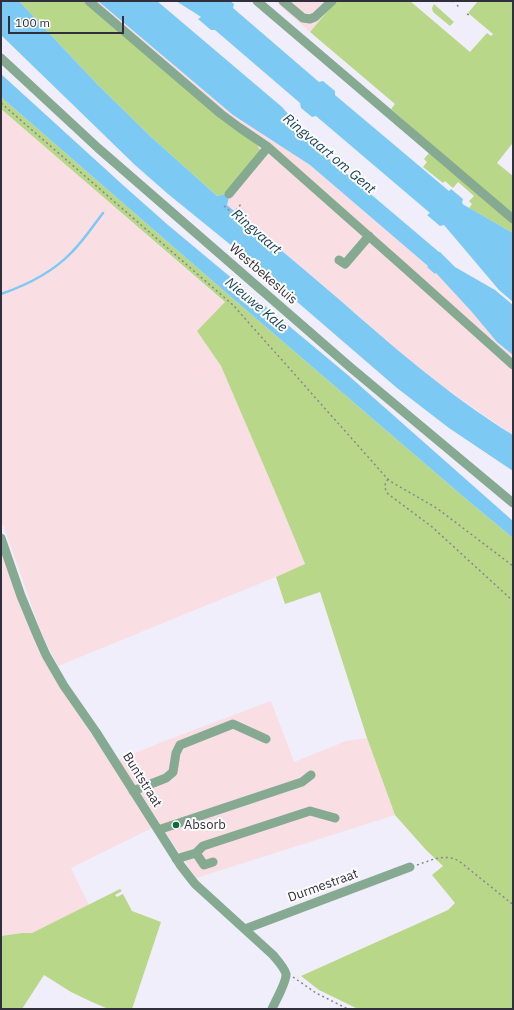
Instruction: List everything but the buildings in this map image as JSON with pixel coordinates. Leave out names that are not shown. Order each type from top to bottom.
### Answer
[{"type":"street","points":[[89,1],[221,114],[268,147],[513,366]]},
{"type":"street","points":[[257,1],[513,219]]},
{"type":"street","points":[[282,1],[303,18],[310,20],[332,1]]},
{"type":"street","name":"Westbekesluis","points":[[1,58],[98,148],[350,367],[513,503]]},
{"type":"street","points":[[229,194],[268,147]]},
{"type":"street","points":[[347,262],[369,236]]},
{"type":"street","name":"Buntstraat","points":[[1,538],[21,596],[46,655],[64,686],[96,732],[176,859],[194,884],[273,956],[281,964],[286,974]]},
{"type":"street","points":[[133,791],[166,778],[173,772],[176,753],[180,745],[233,724],[266,739]]},
{"type":"street","points":[[158,830],[302,782],[311,775]]},
{"type":"street","points":[[176,859],[196,853],[203,846],[310,811],[335,818]]},
{"type":"street","points":[[196,853],[204,865],[213,862]]},
{"type":"street","name":"Durmestraat","points":[[244,929],[410,867]]},
{"type":"street","points":[[272,1009],[286,974]]},
{"type":"path","points":[[457,5],[460,8]]},
{"type":"path","points":[[1,103],[233,305],[388,479],[438,509],[513,566]]},
{"type":"path","points":[[233,214],[241,204]]},
{"type":"path","points":[[224,206],[242,221]]},
{"type":"path","points":[[388,479],[384,487],[388,494],[431,526],[513,601]]},
{"type":"path","points":[[410,867],[438,858],[452,857],[459,861],[511,904],[513,904]]},
{"type":"path","points":[[286,974],[290,974],[321,996],[348,1009]]},
{"type":"shaded area","points":[[19,1],[98,1],[233,115],[310,165],[428,266],[427,267],[436,273],[497,342],[513,355],[513,435],[419,369],[317,280],[227,205],[229,197],[217,196],[96,83]]},
{"type":"shaded area","points":[[274,1],[336,1],[310,32]]},
{"type":"shaded area","points":[[1,109],[225,303],[197,331],[221,366],[305,565],[58,666],[42,635],[4,527],[1,523]]},
{"type":"shaded area","points":[[1,548],[23,612],[53,676],[152,828],[71,868],[89,905],[32,933],[1,936]]},
{"type":"shaded area","points":[[271,701],[294,762],[346,741],[367,738],[395,815],[196,878],[118,760]]},
{"type":"green space","points":[[19,1],[87,1],[257,145],[260,150],[225,194],[217,196],[149,135],[96,83]]},
{"type":"green space","points":[[336,1],[410,1],[470,52],[487,33],[491,36],[493,34],[468,13],[478,1],[513,1],[513,145],[512,144],[497,163],[513,176],[513,215],[391,109],[395,104],[310,32]]},
{"type":"green space","points":[[434,4],[454,22],[450,26],[433,12],[432,8]]},
{"type":"green space","points":[[1,97],[231,297],[513,538],[513,1009],[358,1009],[319,990],[301,976],[448,910],[455,903],[432,875],[443,866],[426,850],[395,815],[367,738],[320,592],[285,604],[276,577],[305,564],[221,366],[197,331],[225,302],[1,109]]},
{"type":"green space","points":[[429,153],[513,222],[513,233],[469,208],[472,204],[469,201],[474,196],[458,182],[453,188],[445,181],[443,183],[423,167],[427,162],[424,159]]},
{"type":"green space","points":[[120,889],[122,891],[115,895],[117,897],[123,894],[132,911],[161,922],[132,1009],[106,1008],[71,992],[44,975],[22,1009],[1,1009],[1,936],[32,933]]},
{"type":"water","name":"Ringvaart","points":[[1,1],[19,1],[96,83],[149,135],[217,196],[225,194],[229,197],[227,205],[308,272],[420,369],[489,420],[513,435],[513,471],[449,428],[397,388],[237,250],[135,165],[1,35]]},
{"type":"water","points":[[98,1],[157,1],[282,107],[321,152],[440,252],[455,267],[495,290],[513,305],[513,355],[497,342],[436,273],[435,274],[427,267],[428,266],[310,165],[233,115]]},
{"type":"water","points":[[176,1],[230,1],[234,4],[233,8],[319,82],[323,81],[335,91],[335,95],[449,191],[451,189],[463,199],[462,203],[464,205],[513,233],[513,302],[499,290],[444,225],[440,226],[427,215],[430,213],[316,116],[312,117],[301,108],[300,103],[215,30],[211,30],[198,19],[201,17]]},
{"type":"water","name":"Nieuwe Kale","points":[[1,74],[168,225],[349,376],[513,521],[513,538],[231,297],[1,97]]},
{"type":"waterway","points":[[1,294],[30,282],[57,266],[84,238],[103,213]]},
{"type":"place","name":"Absorb","points":[[176,825]]},
{"type":"water label","name":"Ringvaart om Gent","points":[[329,154]]}]
